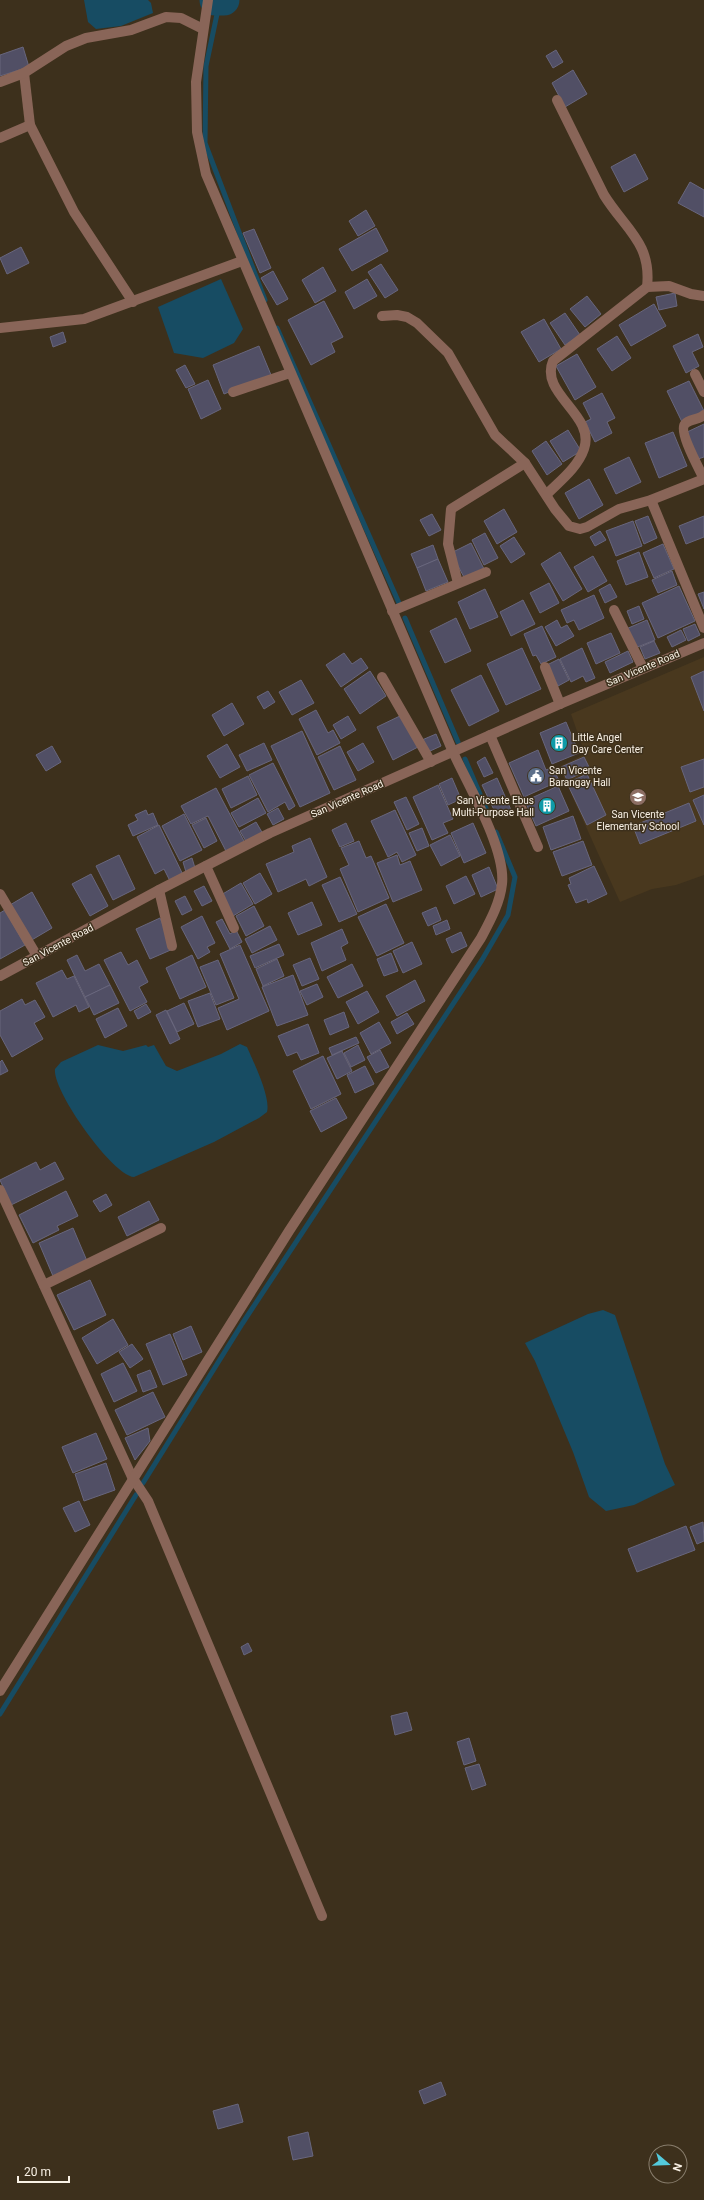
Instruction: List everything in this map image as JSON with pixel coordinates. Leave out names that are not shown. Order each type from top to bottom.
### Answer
[{"type":"street","points":[[0,1691],[132,1477],[289,1231],[481,938],[497,905],[502,884],[500,859],[482,813],[453,752],[392,611],[206,174],[197,132],[196,82],[207,4]]},
{"type":"street","points":[[0,82],[24,73],[66,46],[86,38],[131,30],[166,17],[181,18],[204,29]]},
{"type":"street","points":[[24,73],[30,126],[74,212],[134,302]]},
{"type":"street","points":[[557,100],[604,195],[613,209],[640,241],[647,267],[647,287]]},
{"type":"street","points":[[0,138],[30,126]]},
{"type":"street","points":[[0,328],[84,319],[134,302],[242,261]]},
{"type":"street","points":[[547,494],[575,466],[584,449],[585,439],[576,414],[552,381],[550,375],[553,361],[647,287],[669,286],[691,294],[704,296]]},
{"type":"street","points":[[382,316],[397,315],[407,317],[417,323],[448,353],[495,435],[525,463],[547,494],[564,522],[569,526],[580,529],[587,527],[618,509],[651,500],[704,479],[684,437],[683,427],[685,423],[704,414]]},
{"type":"street","points":[[233,392],[290,373]]},
{"type":"street","points":[[695,374],[704,392]]},
{"type":"street","points":[[458,583],[448,544],[451,509],[525,463]]},
{"type":"street","points":[[651,500],[704,628]]},
{"type":"street","points":[[392,611],[486,572]]},
{"type":"street","points":[[614,610],[643,668]]},
{"type":"street","name":"San Vicente Road","points":[[0,976],[159,890],[270,833],[560,704],[704,643]]},
{"type":"street","points":[[545,667],[560,704]]},
{"type":"street","points":[[382,677],[431,762]]},
{"type":"street","points":[[490,735],[538,847]]},
{"type":"street","points":[[206,866],[234,928]]},
{"type":"street","points":[[159,890],[172,946]]},
{"type":"street","points":[[0,894],[37,956]]},
{"type":"street","points":[[0,1190],[132,1477],[148,1501],[322,1916]]},
{"type":"street","points":[[44,1284],[161,1228]]},
{"type":"shaded area","name":"San Vicente Elementary School","points":[[704,657],[704,875],[676,885],[652,889],[620,902],[559,767],[585,754],[571,714]]},
{"type":"water","points":[[84,0],[148,0],[151,3],[153,13],[121,26],[96,29],[88,22]]},
{"type":"water","points":[[221,279],[243,329],[234,343],[203,358],[174,353],[158,307]]},
{"type":"water","points":[[240,1044],[247,1047],[261,1079],[268,1105],[267,1112],[259,1118],[214,1142],[134,1177],[124,1173],[112,1162],[85,1130],[63,1094],[57,1080],[55,1069],[61,1062],[98,1045],[123,1051],[146,1045],[148,1047],[154,1045],[166,1066],[177,1071],[221,1054]]},
{"type":"water","points":[[603,1310],[615,1315],[665,1464],[675,1485],[634,1505],[606,1511],[589,1497],[573,1452],[535,1361],[525,1343],[588,1314]]},
{"type":"building","points":[[23,47],[29,67],[0,76],[0,55]]},
{"type":"building","points":[[556,50],[563,62],[553,68],[546,56]]},
{"type":"building","points":[[573,70],[587,94],[565,107],[552,83]]},
{"type":"building","points":[[635,154],[648,179],[624,192],[611,167]]},
{"type":"building","points":[[690,182],[704,190],[704,217],[678,203]]},
{"type":"building","points":[[366,210],[375,226],[358,236],[349,221]]},
{"type":"building","points":[[376,228],[388,251],[352,271],[339,249]]},
{"type":"building","points":[[254,229],[271,268],[260,273],[243,233]]},
{"type":"building","points":[[21,247],[29,263],[7,274],[0,258]]},
{"type":"building","points":[[381,264],[398,290],[385,298],[368,272]]},
{"type":"building","points":[[323,267],[336,291],[315,303],[302,280]]},
{"type":"building","points":[[273,271],[288,299],[277,305],[261,278]]},
{"type":"building","points":[[367,279],[377,296],[354,309],[345,292]]},
{"type":"building","points":[[675,293],[677,306],[659,310],[656,297]]},
{"type":"building","points":[[587,296],[601,314],[585,327],[570,309]]},
{"type":"building","points":[[324,301],[343,337],[331,343],[335,352],[311,365],[288,320]]},
{"type":"building","points":[[654,304],[666,326],[631,346],[619,325]]},
{"type":"building","points":[[565,313],[580,335],[565,345],[550,323]]},
{"type":"building","points":[[544,319],[561,349],[539,362],[521,332]]},
{"type":"building","points":[[63,332],[66,342],[53,347],[50,337]]},
{"type":"building","points":[[698,334],[703,347],[692,352],[699,366],[686,373],[673,346]]},
{"type":"building","points":[[617,336],[631,358],[612,371],[597,349]]},
{"type":"building","points":[[259,346],[271,375],[224,394],[213,365]]},
{"type":"building","points":[[577,354],[596,387],[575,400],[556,366]]},
{"type":"building","points":[[185,365],[195,384],[186,388],[176,370]]},
{"type":"building","points":[[208,380],[221,409],[201,419],[188,389]]},
{"type":"building","points":[[689,381],[704,411],[682,422],[667,391]]},
{"type":"building","points":[[602,393],[615,418],[607,422],[612,433],[595,442],[585,422],[591,419],[583,403]]},
{"type":"building","points":[[704,424],[704,457],[698,459],[685,433]]},
{"type":"building","points":[[568,430],[581,451],[563,462],[550,441]]},
{"type":"building","points":[[673,432],[687,466],[659,478],[645,443]]},
{"type":"building","points":[[546,441],[562,464],[547,475],[532,451]]},
{"type":"building","points":[[629,457],[641,482],[616,494],[604,469]]},
{"type":"building","points":[[589,479],[603,505],[579,519],[565,493]]},
{"type":"building","points":[[504,509],[517,532],[497,544],[484,521]]},
{"type":"building","points":[[432,514],[441,530],[429,536],[420,520]]},
{"type":"building","points":[[648,516],[657,538],[644,544],[635,521]]},
{"type":"building","points":[[704,516],[704,537],[686,544],[679,526]]},
{"type":"building","points":[[633,521],[642,546],[616,556],[606,531]]},
{"type":"building","points":[[600,531],[606,540],[595,546],[590,537]]},
{"type":"building","points":[[485,533],[498,558],[484,565],[472,540]]},
{"type":"building","points":[[514,537],[525,554],[511,563],[500,546]]},
{"type":"building","points":[[471,543],[484,569],[465,579],[451,553]]},
{"type":"building","points":[[663,544],[674,569],[654,578],[643,553]]},
{"type":"building","points":[[433,545],[438,559],[417,568],[411,554]]},
{"type":"building","points":[[560,552],[582,589],[563,601],[541,564]]},
{"type":"building","points":[[639,552],[648,577],[626,585],[617,561]]},
{"type":"building","points":[[593,556],[607,581],[588,592],[574,567]]},
{"type":"building","points":[[438,559],[448,582],[426,591],[417,568]]},
{"type":"building","points":[[672,571],[677,585],[658,593],[652,580]]},
{"type":"building","points":[[549,583],[559,603],[540,613],[530,593]]},
{"type":"building","points":[[610,584],[617,597],[605,603],[599,590]]},
{"type":"building","points":[[679,586],[695,621],[658,638],[642,603]]},
{"type":"building","points":[[485,589],[498,617],[470,629],[458,602]]},
{"type":"building","points":[[704,592],[704,609],[698,594]]},
{"type":"building","points":[[594,595],[604,618],[579,630],[574,620],[567,623],[561,610]]},
{"type":"building","points":[[523,600],[535,624],[511,636],[500,612]]},
{"type":"building","points":[[639,606],[644,619],[632,624],[627,611]]},
{"type":"building","points":[[456,618],[471,651],[445,663],[430,631]]},
{"type":"building","points":[[557,620],[561,628],[567,625],[574,636],[556,646],[545,627]]},
{"type":"building","points":[[647,620],[655,640],[635,648],[626,629]]},
{"type":"building","points":[[695,624],[700,635],[688,641],[683,629]]},
{"type":"building","points":[[542,626],[556,657],[541,664],[536,655],[533,656],[524,634]]},
{"type":"building","points":[[681,630],[686,640],[672,647],[667,637]]},
{"type":"building","points":[[611,633],[620,653],[596,664],[587,643]]},
{"type":"building","points":[[654,641],[660,653],[645,659],[640,647]]},
{"type":"building","points":[[522,648],[541,689],[506,705],[487,664]]},
{"type":"building","points":[[582,648],[595,678],[586,682],[583,676],[571,682],[560,659]]},
{"type":"building","points":[[628,651],[633,662],[610,673],[605,662]]},
{"type":"building","points":[[344,653],[352,664],[361,658],[368,668],[341,687],[326,665]]},
{"type":"building","points":[[559,659],[569,680],[558,686],[547,665]]},
{"type":"building","points":[[370,671],[386,696],[360,714],[344,689]]},
{"type":"building","points":[[704,671],[704,711],[691,677]]},
{"type":"building","points":[[481,675],[499,711],[469,726],[451,690]]},
{"type":"building","points":[[301,680],[314,703],[292,715],[279,692]]},
{"type":"building","points":[[268,691],[275,702],[264,709],[257,697]]},
{"type":"building","points":[[232,703],[244,724],[224,736],[212,715]]},
{"type":"building","points":[[316,710],[328,733],[333,730],[340,743],[317,755],[299,719]]},
{"type":"building","points":[[402,715],[418,747],[393,760],[377,727]]},
{"type":"building","points":[[348,716],[356,730],[341,739],[333,725]]},
{"type":"building","name":"Little Angel Day Care Center","points":[[566,722],[579,753],[552,764],[540,733]]},
{"type":"building","points":[[302,731],[330,793],[300,807],[271,746]]},
{"type":"building","points":[[436,734],[441,746],[428,752],[422,740]]},
{"type":"building","points":[[264,743],[272,760],[247,771],[239,755]]},
{"type":"building","points":[[363,743],[374,762],[358,771],[347,752]]},
{"type":"building","points":[[227,744],[240,767],[220,778],[207,756]]},
{"type":"building","points":[[52,746],[61,762],[46,771],[36,755]]},
{"type":"building","points":[[340,746],[356,780],[334,790],[318,757]]},
{"type":"building","name":"San Vicente Barangay Hall","points":[[538,750],[546,770],[553,767],[559,781],[524,797],[509,763]]},
{"type":"building","points":[[485,757],[493,773],[484,777],[477,762]]},
{"type":"building","points":[[584,757],[590,769],[567,780],[561,767]]},
{"type":"building","points":[[704,759],[704,787],[690,792],[681,767]]},
{"type":"building","points":[[273,763],[295,806],[289,810],[285,802],[268,812],[249,775]]},
{"type":"building","points":[[587,774],[606,815],[587,825],[567,783]]},
{"type":"building","points":[[248,776],[257,795],[231,808],[222,789]]},
{"type":"building","points":[[452,778],[461,799],[448,805],[439,784]]},
{"type":"building","points":[[497,778],[511,810],[497,816],[482,785]]},
{"type":"building","points":[[438,785],[453,819],[443,823],[448,833],[432,840],[413,797]]},
{"type":"building","name":"San Vicente Ebus Multi-Purpose Hall","points":[[558,786],[569,811],[536,826],[525,801]]},
{"type":"building","points":[[216,788],[245,843],[227,853],[208,816],[191,824],[181,806]]},
{"type":"building","points":[[704,795],[704,825],[693,800]]},
{"type":"building","points":[[406,797],[419,824],[407,830],[394,802]]},
{"type":"building","points":[[258,798],[266,813],[239,827],[231,813]]},
{"type":"building","points":[[689,803],[696,821],[640,844],[633,826]]},
{"type":"building","points":[[278,808],[284,819],[273,825],[267,814]]},
{"type":"building","points":[[146,810],[148,815],[153,813],[158,825],[133,836],[128,825],[138,820],[135,815]]},
{"type":"building","points":[[395,810],[416,855],[402,862],[397,852],[388,857],[371,821]]},
{"type":"building","points":[[184,814],[202,850],[180,861],[162,826]]},
{"type":"building","points":[[573,816],[581,839],[551,850],[543,827]]},
{"type":"building","points":[[206,818],[217,841],[204,848],[192,825]]},
{"type":"building","points":[[256,822],[263,834],[247,843],[240,831]]},
{"type":"building","points":[[346,823],[354,841],[340,847],[332,830]]},
{"type":"building","points":[[473,823],[486,853],[464,863],[451,833]]},
{"type":"building","points":[[159,825],[184,877],[171,883],[164,869],[155,874],[137,837]]},
{"type":"building","points":[[422,828],[429,846],[417,851],[409,833]]},
{"type":"building","points":[[450,835],[460,856],[441,866],[430,845]]},
{"type":"building","points":[[310,838],[327,877],[309,886],[306,879],[278,892],[266,864],[294,852],[292,846]]},
{"type":"building","points":[[359,841],[366,858],[371,856],[389,898],[358,912],[340,869],[349,865],[341,848]]},
{"type":"building","points":[[583,841],[592,865],[562,876],[553,852]]},
{"type":"building","points":[[119,855],[135,889],[113,900],[96,866]]},
{"type":"building","points":[[397,855],[400,865],[410,861],[422,890],[393,902],[377,863]]},
{"type":"building","points":[[192,858],[195,868],[186,872],[183,862]]},
{"type":"building","points":[[594,866],[607,894],[588,903],[587,899],[576,903],[568,885],[571,884],[569,878]]},
{"type":"building","points":[[489,867],[498,889],[481,897],[472,875]]},
{"type":"building","points":[[260,873],[272,894],[255,904],[243,883]]},
{"type":"building","points":[[91,874],[108,906],[90,916],[72,884]]},
{"type":"building","points":[[466,876],[475,894],[454,904],[446,886]]},
{"type":"building","points":[[340,877],[357,914],[339,922],[322,885]]},
{"type":"building","points":[[241,883],[253,904],[233,916],[221,895]]},
{"type":"building","points":[[204,886],[212,901],[202,906],[194,891]]},
{"type":"building","points":[[32,892],[52,928],[30,941],[10,905]]},
{"type":"building","points":[[185,896],[192,910],[182,915],[175,901]]},
{"type":"building","points":[[312,902],[322,925],[298,935],[288,913]]},
{"type":"building","points":[[386,904],[404,943],[377,956],[358,917]]},
{"type":"building","points":[[254,906],[264,926],[246,936],[236,916]]},
{"type":"building","points":[[436,907],[441,920],[428,926],[422,913]]},
{"type":"building","points":[[5,910],[25,945],[0,959],[0,913]]},
{"type":"building","points":[[202,916],[215,943],[207,947],[210,952],[198,959],[181,927]]},
{"type":"building","points":[[160,918],[173,949],[150,959],[136,929]]},
{"type":"building","points":[[222,919],[230,934],[236,930],[242,942],[230,949],[216,922]]},
{"type":"building","points":[[447,920],[450,929],[436,935],[433,926]]},
{"type":"building","points":[[270,926],[277,940],[252,953],[245,939]]},
{"type":"building","points":[[342,929],[348,943],[341,947],[346,960],[322,971],[311,943]]},
{"type":"building","points":[[461,932],[467,946],[452,953],[446,939]]},
{"type":"building","points":[[412,942],[422,964],[403,973],[393,951]]},
{"type":"building","points":[[279,944],[284,955],[255,968],[250,956]]},
{"type":"building","points":[[240,945],[269,1011],[227,1030],[218,1008],[239,999],[220,954]]},
{"type":"building","points":[[121,952],[128,965],[137,960],[148,982],[139,987],[147,1002],[130,1011],[104,960]]},
{"type":"building","points":[[391,953],[398,971],[384,976],[377,959]]},
{"type":"building","points":[[77,955],[85,971],[99,964],[110,985],[85,997],[67,960]]},
{"type":"building","points":[[192,955],[206,987],[180,999],[166,968]]},
{"type":"building","points":[[310,958],[319,979],[302,986],[293,965]]},
{"type":"building","points":[[277,959],[284,976],[263,986],[256,969]]},
{"type":"building","points":[[218,960],[234,998],[216,1005],[200,967]]},
{"type":"building","points":[[352,964],[363,986],[338,998],[327,977]]},
{"type":"building","points":[[62,970],[67,979],[74,976],[89,1007],[79,1012],[76,1005],[53,1017],[36,983]]},
{"type":"building","points":[[293,975],[308,1015],[277,1026],[262,987]]},
{"type":"building","points":[[415,980],[425,1001],[397,1016],[386,996]]},
{"type":"building","points":[[317,984],[323,997],[307,1005],[300,991]]},
{"type":"building","points":[[110,985],[119,1003],[94,1015],[85,997]]},
{"type":"building","points":[[367,991],[379,1012],[358,1024],[346,1002]]},
{"type":"building","points":[[210,993],[220,1019],[198,1027],[188,1001]]},
{"type":"building","points":[[22,999],[25,1005],[35,1000],[45,1017],[34,1023],[43,1039],[12,1057],[0,1035],[0,1011]]},
{"type":"building","points":[[184,1003],[194,1024],[177,1032],[167,1011]]},
{"type":"building","points":[[146,1004],[151,1012],[138,1019],[134,1011]]},
{"type":"building","points":[[118,1008],[127,1026],[105,1038],[96,1019]]},
{"type":"building","points":[[166,1010],[180,1039],[170,1044],[156,1015]]},
{"type":"building","points":[[344,1012],[349,1027],[330,1035],[324,1020]]},
{"type":"building","points":[[407,1013],[414,1024],[397,1034],[391,1022]]},
{"type":"building","points":[[379,1022],[391,1043],[371,1054],[360,1033]]},
{"type":"building","points":[[308,1024],[319,1053],[301,1060],[297,1052],[287,1056],[278,1036]]},
{"type":"building","points":[[356,1037],[359,1043],[332,1055],[329,1048]]},
{"type":"building","points":[[358,1045],[365,1060],[351,1067],[344,1053]]},
{"type":"building","points":[[380,1050],[389,1067],[376,1073],[367,1057]]},
{"type":"building","points":[[342,1051],[352,1071],[337,1079],[327,1058]]},
{"type":"building","points":[[323,1056],[341,1094],[311,1109],[293,1071]]},
{"type":"building","points":[[2,1060],[8,1071],[0,1075],[0,1062]]},
{"type":"building","points":[[365,1066],[374,1084],[355,1093],[347,1075]]},
{"type":"building","points":[[336,1098],[347,1118],[321,1132],[310,1111]]},
{"type":"building","points":[[36,1162],[40,1170],[55,1162],[64,1179],[11,1205],[0,1180]]},
{"type":"building","points":[[66,1191],[78,1216],[57,1226],[59,1230],[33,1243],[19,1215]]},
{"type":"building","points":[[106,1194],[112,1205],[100,1212],[93,1201]]},
{"type":"building","points":[[149,1201],[159,1220],[127,1236],[118,1217]]},
{"type":"building","points":[[73,1228],[87,1261],[53,1276],[39,1243]]},
{"type":"building","points":[[90,1280],[106,1315],[74,1330],[57,1295]]},
{"type":"building","points":[[113,1319],[128,1345],[97,1364],[82,1338]]},
{"type":"building","points":[[191,1326],[202,1352],[183,1360],[173,1334]]},
{"type":"building","points":[[170,1334],[187,1375],[163,1385],[146,1344]]},
{"type":"building","points":[[132,1344],[143,1359],[130,1368],[119,1352]]},
{"type":"building","points":[[123,1363],[137,1391],[114,1402],[101,1374]]},
{"type":"building","points":[[150,1370],[157,1387],[143,1392],[137,1375]]},
{"type":"building","points":[[153,1392],[165,1417],[127,1435],[115,1410]]},
{"type":"building","points":[[148,1428],[150,1441],[135,1460],[125,1438]]},
{"type":"building","points":[[96,1433],[107,1459],[73,1473],[62,1447]]},
{"type":"building","points":[[106,1463],[115,1490],[84,1501],[75,1474]]},
{"type":"building","points":[[79,1501],[90,1525],[75,1532],[63,1508]]},
{"type":"building","points":[[703,1522],[704,1541],[697,1544],[690,1527]]},
{"type":"building","points":[[686,1526],[695,1550],[637,1572],[628,1549]]},
{"type":"building","points":[[248,1643],[252,1651],[244,1655],[241,1647]]},
{"type":"building","points":[[407,1712],[412,1730],[395,1735],[391,1716]]},
{"type":"building","points":[[469,1738],[476,1761],[464,1765],[457,1742]]},
{"type":"building","points":[[479,1764],[486,1785],[472,1790],[465,1768]]},
{"type":"building","points":[[441,2082],[446,2095],[424,2104],[419,2091]]},
{"type":"building","points":[[238,2104],[243,2122],[218,2129],[213,2111]]},
{"type":"building","points":[[308,2132],[313,2156],[293,2160],[288,2137]]},
{"type":"waterway","points":[[215,0],[224,0]]},
{"type":"waterway","points":[[220,0],[206,66],[205,143],[265,300]]},
{"type":"waterway","points":[[277,328],[399,603]]},
{"type":"waterway","points":[[405,618],[458,742]]},
{"type":"waterway","points":[[465,759],[488,813]]},
{"type":"waterway","points":[[143,1483],[242,1324],[482,960],[508,915],[515,877],[496,832]]},
{"type":"waterway","points":[[0,1714],[136,1495]]},
{"type":"place","name":"Little Angel Day Care Center","points":[[559,743]]},
{"type":"place","name":"San Vicente Barangay Hall","points":[[536,776]]},
{"type":"place","name":"San Vicente Elementary School","points":[[638,797]]},
{"type":"place","name":"San Vicente Ebus Multi-Purpose Hall","points":[[547,806]]}]
